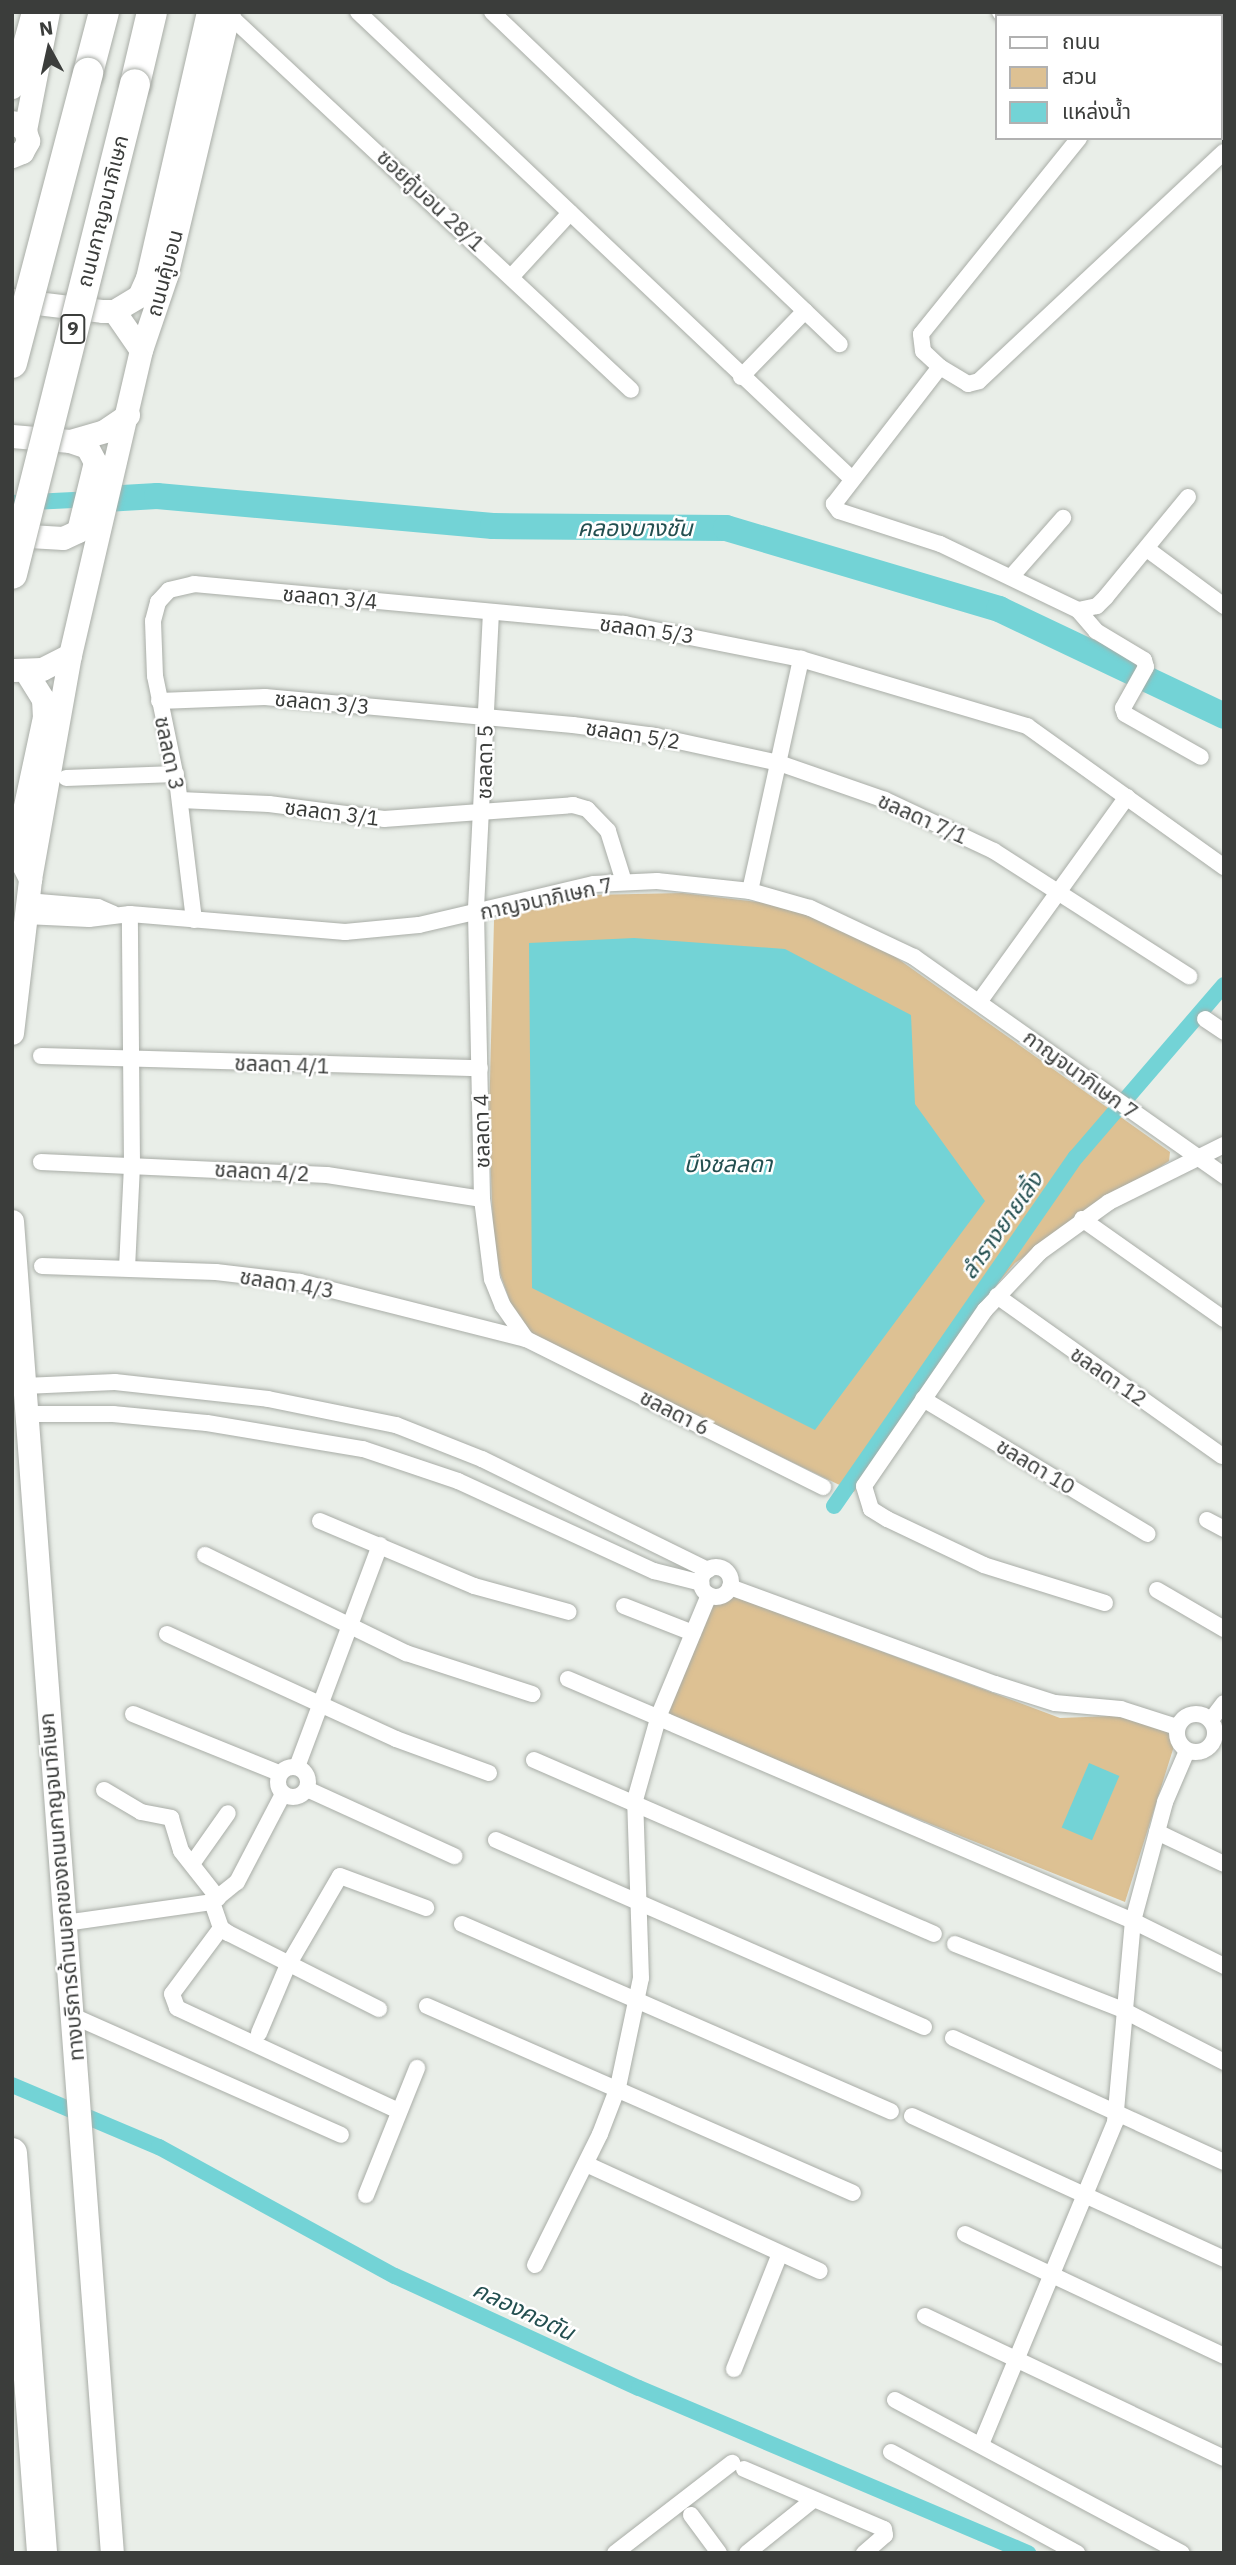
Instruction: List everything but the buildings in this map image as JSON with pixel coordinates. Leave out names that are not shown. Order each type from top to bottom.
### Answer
[{"type":"highway","points":[[12,363],[104,12]]},
{"type":"highway","name":"ถนนกาญจนาภิเษก","points":[[12,573],[152,12]]},
{"type":"highway","points":[[12,2153],[42,2553]]},
{"type":"main road","points":[[12,87],[33,12]]},
{"type":"main road","points":[[14,160],[28,141],[19,126],[48,12]]},
{"type":"main road","name":"ถนนคู้บอน","points":[[12,300],[114,310],[139,296],[147,278],[222,13]]},
{"type":"main road","name":"ถนนคู้บอน","points":[[128,415],[141,350],[166,276],[222,13]]},
{"type":"main road","points":[[114,310],[141,350]]},
{"type":"main road","points":[[12,436],[70,441],[104,431],[128,415]]},
{"type":"main road","points":[[12,1033],[27,899],[84,588],[92,519],[104,473],[128,415]]},
{"type":"main road","points":[[70,441],[92,453],[104,473]]},
{"type":"main road","points":[[12,535],[41,539],[73,535],[92,519]]},
{"type":"main road","points":[[41,539],[70,552],[84,588]]},
{"type":"main road","points":[[27,899],[18,855],[18,838],[44,717],[40,692],[19,671],[70,655]]},
{"type":"main road","name":"ทางบริการด้านนอกของถนนกาญจนาภิเษก","points":[[12,1221],[112,2553]]},
{"type":"street","points":[[358,12],[741,377],[851,478]]},
{"type":"street","points":[[492,12],[840,344]]},
{"type":"street","name":"ซอยคู้บอน 28/1","points":[[222,13],[512,276],[631,390]]},
{"type":"street","points":[[1077,140],[921,334],[923,351],[940,367],[968,384],[979,381],[1224,152]]},
{"type":"street","points":[[512,276],[570,213]]},
{"type":"street","points":[[741,377],[805,311]]},
{"type":"street","points":[[940,367],[834,502],[839,511],[940,544],[1078,610],[1096,631],[1140,657],[1146,667],[1123,708],[1146,728],[1201,757]]},
{"type":"street","points":[[1078,610],[1097,606],[1147,550],[1188,497]]},
{"type":"street","points":[[1011,577],[1063,518]]},
{"type":"street","points":[[1147,550],[1224,606]]},
{"type":"street","name":"ชลลดา 3/4","points":[[169,590],[194,584],[491,612]]},
{"type":"street","name":"ชลลดา 3","points":[[169,590],[158,602],[153,621],[159,701],[176,774],[194,920]]},
{"type":"street","name":"ชลลดา 5/3","points":[[491,612],[645,627],[801,659],[1012,719],[1224,867]]},
{"type":"street","name":"ชลลดา 5","points":[[476,912],[483,815],[491,612]]},
{"type":"street","points":[[750,891],[801,659]]},
{"type":"street","name":"ชลลดา 3/3","points":[[159,701],[265,697],[485,718]]},
{"type":"street","name":"ชลลดา 5/2","points":[[485,718],[618,729],[779,763]]},
{"type":"street","name":"ชลลดา 7/1","points":[[779,763],[952,830],[1060,890],[1189,976]]},
{"type":"street","points":[[66,778],[176,774]]},
{"type":"street","points":[[979,1002],[1127,797]]},
{"type":"street","name":"ชลลดา 3/1","points":[[180,800],[269,804],[384,819],[483,815],[558,805],[587,809],[608,831],[624,882]]},
{"type":"street","name":"กาญจนาภิเษก 7","points":[[27,899],[89,919],[122,914],[345,932],[419,925],[561,891],[624,882],[750,891],[810,908],[874,935],[979,1002],[1224,1176]]},
{"type":"street","name":"ชลลดา 4","points":[[476,912],[482,1199],[492,1279],[503,1306],[526,1339]]},
{"type":"street","points":[[122,914],[132,1059],[132,1165],[127,1268]]},
{"type":"street","points":[[1205,1019],[1224,1032]]},
{"type":"street","name":"ชลลดา 4/1","points":[[41,1056],[480,1068]]},
{"type":"street","points":[[1105,1603],[984,1565],[871,1508],[864,1486],[997,1296],[1040,1252],[1082,1219],[1224,1145]]},
{"type":"street","name":"ชลลดา 4/2","points":[[41,1162],[327,1174],[482,1199]]},
{"type":"street","points":[[1082,1219],[1224,1318]]},
{"type":"street","name":"ชลลดา 4/3","points":[[42,1266],[127,1268],[300,1282],[526,1339]]},
{"type":"street","name":"ชลลดา 12","points":[[997,1296],[1222,1456]]},
{"type":"street","points":[[481,1327],[503,1306]]},
{"type":"street","name":"ชลลดา 6","points":[[526,1339],[822,1487]]},
{"type":"street","points":[[24,1385],[115,1382],[268,1399],[396,1425],[482,1459],[706,1583],[721,1596],[730,1587]]},
{"type":"street","name":"ชลลดา 10","points":[[923,1399],[1148,1534]]},
{"type":"street","points":[[26,1414],[113,1414],[221,1424],[363,1449],[458,1481],[654,1571],[706,1583]]},
{"type":"street","points":[[1207,1520],[1224,1529]]},
{"type":"street","points":[[320,1521],[474,1586],[569,1612]]},
{"type":"street","points":[[297,1767],[380,1545]]},
{"type":"street","points":[[205,1555],[432,1664],[532,1694]]},
{"type":"street","points":[[535,2265],[586,2164],[618,2087],[638,1999],[642,1932],[638,1903],[635,1800],[659,1716],[693,1633],[706,1583],[718,1567],[727,1572],[730,1587]]},
{"type":"street","points":[[730,1587],[1007,1688],[1055,1703],[1121,1709],[1177,1727]]},
{"type":"street","points":[[1157,1590],[1224,1629]]},
{"type":"street","points":[[624,1606],[693,1633]]},
{"type":"street","points":[[167,1634],[396,1739],[489,1773]]},
{"type":"street","points":[[568,1679],[1133,1921],[1224,1966]]},
{"type":"street","points":[[1177,1727],[1178,1742],[1186,1751],[1198,1752],[1212,1744],[1211,1720],[1224,1703]]},
{"type":"street","points":[[133,1714],[279,1773],[297,1767]]},
{"type":"street","points":[[1177,1727],[1192,1714],[1211,1720]]},
{"type":"street","points":[[982,2442],[1014,2357],[1117,2112],[1123,2010],[1133,1921],[1157,1832],[1186,1751]]},
{"type":"street","points":[[534,1760],[635,1800],[934,1934]]},
{"type":"street","points":[[297,1767],[307,1774],[307,1789]]},
{"type":"street","points":[[279,1773],[277,1785],[284,1794],[296,1796],[307,1789]]},
{"type":"street","points":[[307,1789],[454,1856]]},
{"type":"street","points":[[104,1790],[141,1812],[171,1818],[181,1851],[215,1900],[221,1928],[287,1967],[379,2009]]},
{"type":"street","points":[[65,1923],[215,1900],[237,1882],[284,1794]]},
{"type":"street","points":[[192,1864],[228,1813]]},
{"type":"street","points":[[1157,1832],[1224,1864]]},
{"type":"street","points":[[496,1839],[923,2026]]},
{"type":"street","points":[[259,2033],[287,1967],[340,1876],[426,1908]]},
{"type":"street","points":[[462,1924],[891,2111]]},
{"type":"street","points":[[221,1928],[172,1994],[177,2008],[399,2110]]},
{"type":"street","points":[[955,1944],[1123,2010],[1224,2062]]},
{"type":"street","points":[[427,2006],[618,2087],[853,2193]]},
{"type":"street","points":[[73,2016],[341,2135]]},
{"type":"street","points":[[953,2038],[1224,2162]]},
{"type":"street","points":[[366,2195],[417,2068]]},
{"type":"street","points":[[912,2116],[1082,2191],[1224,2259]]},
{"type":"street","points":[[586,2164],[779,2256],[820,2271]]},
{"type":"street","points":[[965,2234],[1224,2356]]},
{"type":"street","points":[[734,2369],[779,2256]]},
{"type":"street","points":[[925,2316],[1224,2458]]},
{"type":"street","points":[[895,2400],[982,2442],[1182,2553]]},
{"type":"street","points":[[891,2452],[1077,2553]]},
{"type":"street","points":[[615,2553],[738,2466],[812,2501],[884,2529],[885,2535],[864,2553]]},
{"type":"street","points":[[747,2553],[812,2501]]},
{"type":"street","points":[[691,2515],[719,2553]]},
{"type":"green space","name":"บึงชลลดา","points":[[682,893],[792,906],[863,934],[1170,1152],[1169,1161],[1015,1263],[951,1337],[854,1492],[520,1330],[494,1256],[489,1121],[494,920],[589,895]]},
{"type":"green space","points":[[733,1596],[1060,1718],[1112,1716],[1166,1724],[1175,1743],[1125,1902],[659,1715],[713,1604]]},
{"type":"water","name":"บึงชลลดา","points":[[634,938],[785,949],[911,1015],[915,1104],[985,1201],[815,1430],[532,1288],[529,943]]},
{"type":"water","points":[[1089,1763],[1119,1776],[1092,1840],[1062,1827]]},
{"type":"waterway","name":"คลองบางชัน","points":[[105,499],[157,496],[493,526],[726,528],[999,609],[1224,716]]},
{"type":"waterway","name":"คลองบางชัน","points":[[12,503],[94,499]]},
{"type":"waterway","name":"ลำรางยายเลิ้ง","points":[[834,1506],[1076,1157],[1224,985]]},
{"type":"waterway","name":"คลองคอตัน","points":[[12,2085],[159,2147],[395,2276],[639,2388],[1028,2553]]}]
